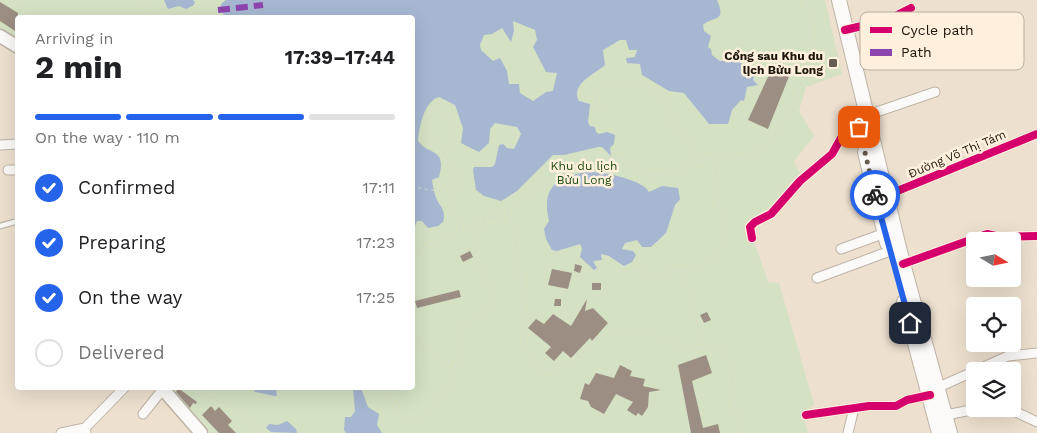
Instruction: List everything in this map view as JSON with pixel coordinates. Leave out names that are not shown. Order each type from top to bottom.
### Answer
[{"type":"main road","points":[[830,0],[880,197],[903,264],[934,391],[939,433]]},
{"type":"main road","points":[[838,0],[862,122]]},
{"type":"main road","points":[[0,36],[15,45]]},
{"type":"main road","points":[[880,197],[885,233],[890,251],[934,391],[946,415],[950,433]]},
{"type":"main road","points":[[165,390],[201,433]]},
{"type":"street","points":[[903,12],[910,8]]},
{"type":"street","points":[[845,30],[860,27]]},
{"type":"street","points":[[752,238],[750,227],[755,222],[771,214],[800,182],[832,154],[841,138],[862,122],[936,92]]},
{"type":"street","name":"Đường Võ Thị Tám","points":[[880,197],[1037,134]]},
{"type":"street","points":[[0,145],[15,144]]},
{"type":"street","points":[[842,249],[885,233]]},
{"type":"street","points":[[903,264],[987,234],[1037,236]]},
{"type":"street","points":[[817,278],[890,251]]},
{"type":"street","points":[[806,415],[854,408],[896,406],[907,400],[934,391],[1008,356],[1037,353]]},
{"type":"street","points":[[61,433],[86,430],[122,390]]},
{"type":"street","points":[[143,414],[161,390]]},
{"type":"street","points":[[848,433],[854,408]]},
{"type":"street","points":[[946,415],[966,411]]},
{"type":"street","points":[[1021,414],[1037,422]]},
{"type":"lane","points":[[0,226],[15,221]]},
{"type":"path","points":[[12,0],[27,15]]},
{"type":"path","points":[[143,0],[146,15]]},
{"type":"path","points":[[415,252],[531,195],[555,172],[568,166],[622,159],[629,160],[643,174],[656,176],[696,162],[711,159],[734,160],[752,154],[773,136],[786,120],[807,61],[809,27],[807,0]]},
{"type":"path","points":[[200,15],[205,6],[212,4],[218,7],[219,15]]},
{"type":"path","points":[[607,112],[597,106],[595,98],[599,87],[606,83],[617,81],[632,82],[657,94],[672,111],[673,129],[680,132],[692,145],[696,162]]},
{"type":"path","points":[[444,150],[451,145],[453,128],[449,114],[437,110],[431,115],[428,134],[431,142],[444,150],[448,160],[458,172],[462,181],[454,192],[450,206],[462,229]]},
{"type":"path","points":[[619,270],[653,273],[683,270],[707,261],[716,254],[722,242],[719,180],[711,159]]},
{"type":"path","points":[[415,188],[444,192],[450,178],[458,172]]},
{"type":"path","points":[[507,208],[519,255],[524,343],[536,365],[552,370],[565,368],[596,340],[614,329],[631,330],[691,348],[715,349],[726,354],[729,361],[739,433]]},
{"type":"path","points":[[489,216],[512,222]]},
{"type":"path","points":[[388,390],[402,416],[411,422],[418,422],[424,418],[429,407],[450,386],[464,325],[487,309],[489,304],[489,285],[474,254],[477,234],[489,216]]},
{"type":"path","points":[[683,270],[703,347]]},
{"type":"path","points":[[415,340],[421,342],[434,359],[456,364]]},
{"type":"path","points":[[190,390],[236,410],[248,419],[258,433]]},
{"type":"green space","name":"Khu du lịch Bửu Long","points":[[0,0],[825,0],[842,74],[806,87],[799,111],[814,136],[794,161],[801,176],[769,212],[753,219],[750,239],[756,247],[768,282],[779,283],[814,404],[804,417],[808,433],[207,433],[170,390],[415,390],[415,15],[15,15],[15,40],[0,30]]},
{"type":"water","points":[[164,0],[193,0],[195,2],[194,5],[186,9],[179,6],[168,9]]},
{"type":"water","points":[[226,0],[717,0],[720,7],[720,16],[703,25],[704,31],[711,36],[708,47],[711,49],[712,55],[720,61],[725,61],[728,54],[736,54],[741,63],[755,74],[753,80],[758,85],[747,87],[744,101],[741,100],[732,110],[728,124],[709,124],[684,93],[669,91],[642,75],[640,64],[627,63],[626,58],[635,57],[637,50],[629,50],[626,40],[620,40],[603,50],[605,65],[585,80],[578,89],[577,95],[579,101],[590,104],[588,122],[590,126],[595,127],[596,132],[599,134],[607,132],[615,135],[614,144],[610,148],[611,156],[602,147],[564,155],[553,155],[517,191],[501,201],[484,196],[476,190],[473,170],[474,167],[492,167],[495,164],[499,145],[503,144],[507,148],[514,149],[521,134],[517,127],[495,123],[490,129],[489,143],[479,152],[461,143],[463,128],[455,105],[439,97],[426,109],[421,122],[418,141],[422,146],[436,153],[441,161],[439,177],[432,180],[436,198],[444,213],[444,218],[443,222],[438,226],[428,228],[422,221],[417,221],[415,226],[415,15],[224,15],[220,9],[221,4]],"holes":[[[513,21],[535,30],[537,40],[533,47],[546,72],[557,73],[553,91],[546,92],[533,101],[520,93],[519,84],[509,84],[507,71],[500,58],[493,61],[481,50],[480,45],[484,35],[492,34],[502,28],[511,42],[514,31]]]},
{"type":"water","points":[[587,172],[602,173],[631,180],[646,188],[649,192],[662,186],[678,188],[680,199],[675,205],[666,233],[651,247],[642,247],[637,240],[625,243],[622,249],[633,251],[636,255],[632,262],[624,266],[609,256],[601,254],[602,260],[593,261],[597,268],[594,270],[580,257],[582,248],[580,244],[557,251],[552,250],[546,239],[544,229],[549,221],[547,200],[549,192],[559,181]]},
{"type":"water","points":[[254,390],[277,390],[277,396],[275,396],[255,392]]},
{"type":"water","points":[[353,390],[362,390],[368,407],[379,414],[377,425],[382,433],[346,433],[344,430],[345,417],[351,417],[355,411]]},
{"type":"water","points":[[287,421],[296,429],[297,433],[271,432],[266,428],[269,424],[278,425]]},
{"type":"building","points":[[0,2],[18,13],[18,15],[15,15],[15,31],[0,21]]},
{"type":"building","points":[[773,66],[790,74],[768,129],[748,120]]},
{"type":"building","points":[[470,251],[473,257],[463,262],[460,256]]},
{"type":"building","points":[[575,264],[582,266],[580,273],[574,271]]},
{"type":"building","points":[[552,269],[572,273],[568,289],[548,285]]},
{"type":"building","points":[[592,283],[601,283],[601,290],[592,290]]},
{"type":"building","points":[[459,290],[461,297],[417,308],[415,301]]},
{"type":"building","points":[[555,299],[561,299],[561,306],[554,306]]},
{"type":"building","points":[[587,299],[585,311],[593,308],[608,323],[592,341],[590,338],[571,358],[563,351],[554,361],[545,353],[551,347],[528,328],[536,319],[544,324],[553,314],[571,326]]},
{"type":"building","points":[[707,312],[711,320],[704,323],[700,315]]},
{"type":"building","points":[[706,355],[712,373],[692,381],[703,428],[718,424],[720,433],[691,433],[678,365]]},
{"type":"building","points":[[620,365],[632,371],[630,376],[645,379],[643,386],[661,390],[649,392],[648,407],[642,416],[638,413],[636,416],[627,410],[633,402],[616,394],[604,414],[591,407],[588,401],[580,399],[585,383],[589,385],[596,373],[614,378]]},
{"type":"building","points":[[181,390],[197,402],[196,404],[193,403],[190,408],[176,392]]},
{"type":"building","points":[[211,406],[215,411],[219,407],[232,421],[228,425],[236,433],[219,433],[202,415]]},
{"type":"marked path","points":[[218,10],[263,5]]},
{"type":"cycle path","points":[[903,12],[911,8]]},
{"type":"cycle path","points":[[845,30],[860,26]]},
{"type":"cycle path","points":[[752,238],[750,227],[755,222],[771,214],[800,181],[832,154],[841,138],[859,127]]},
{"type":"cycle path","points":[[885,196],[1037,134]]},
{"type":"cycle path","points":[[903,264],[987,234],[1000,237],[1037,236]]},
{"type":"cycle path","points":[[806,415],[869,406],[896,406],[907,400],[930,395]]},
{"type":"way so far","points":[[859,127],[875,195]]},
{"type":"place","name":"Cổng sau Khu du lịch Bửu Long","points":[[833,63]]},
{"type":"route","points":[[875,195],[910,323]]}]
